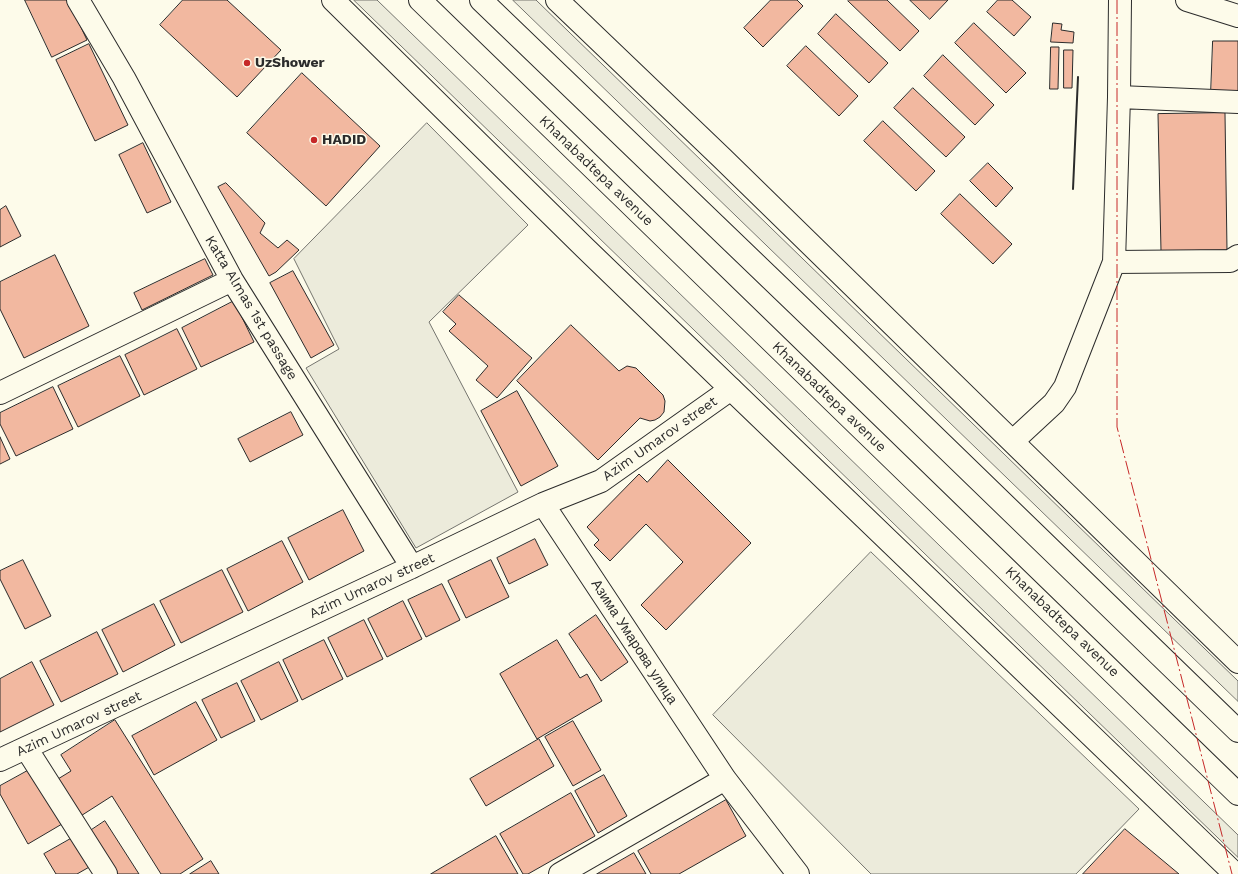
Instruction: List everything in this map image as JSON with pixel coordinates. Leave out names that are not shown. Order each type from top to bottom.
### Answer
[{"type":"main road","name":"Katta Almas 1st passage","points":[[78,0],[124,78],[232,280],[412,567]]},
{"type":"main road","points":[[333,0],[731,390],[1235,874]]},
{"type":"main road","name":"Khanabadtepa avenue","points":[[420,0],[1238,794]]},
{"type":"main road","points":[[481,0],[1238,731]]},
{"type":"main road","points":[[557,0],[722,158],[1238,662]]},
{"type":"main road","points":[[1013,441],[1054,403],[1065,388],[1114,262],[1120,98],[1120,0]]},
{"type":"main road","points":[[1187,0],[1238,16]]},
{"type":"main road","points":[[1120,98],[1238,102]]},
{"type":"main road","points":[[1114,262],[1230,261],[1238,256]]},
{"type":"main road","points":[[2,386],[232,280]]},
{"type":"main road","name":"Azim Umarov street","points":[[0,760],[543,504],[601,480],[731,390]]},
{"type":"main road","name":"Азима Умарова улица","points":[[543,504],[725,780],[798,874]]},
{"type":"main road","points":[[26,748],[106,874]]},
{"type":"main road","points":[[560,874],[725,780]]},
{"type":"shaded area","points":[[354,0],[377,0],[1238,835],[1238,857]]},
{"type":"shaded area","points":[[513,0],[536,0],[1238,681],[1238,701]]},
{"type":"shaded area","points":[[427,123],[528,225],[429,322],[518,492],[416,548],[306,368],[339,349],[294,259]]},
{"type":"shaded area","points":[[871,552],[1139,809],[1076,874],[871,874],[713,715]]},
{"type":"building","points":[[25,0],[68,0],[87,40],[52,57]]},
{"type":"building","points":[[183,0],[227,0],[281,50],[237,97],[160,25]]},
{"type":"building","points":[[771,0],[797,0],[803,6],[763,47],[744,28]]},
{"type":"building","points":[[887,0],[919,31],[900,51],[848,1]]},
{"type":"building","points":[[910,0],[948,0],[930,19]]},
{"type":"building","points":[[998,0],[1012,0],[1031,17],[1014,36],[987,12]]},
{"type":"building","points":[[836,14],[888,63],[869,83],[818,34]]},
{"type":"building","points":[[974,23],[1026,73],[1006,93],[955,43]]},
{"type":"building","points":[[1053,23],[1062,24],[1061,30],[1074,32],[1073,43],[1051,42]]},
{"type":"building","points":[[1213,41],[1238,41],[1238,94],[1211,93]]},
{"type":"building","points":[[89,44],[128,125],[95,141],[56,60]]},
{"type":"building","points":[[806,46],[858,96],[839,116],[787,66]]},
{"type":"building","points":[[1051,47],[1059,47],[1058,89],[1050,89]]},
{"type":"building","points":[[1064,50],[1073,50],[1072,88],[1064,88]]},
{"type":"building","points":[[943,55],[994,105],[975,125],[924,76]]},
{"type":"building","name":"HADID","points":[[302,73],[380,146],[326,206],[247,133]]},
{"type":"building","points":[[913,88],[965,137],[946,157],[894,108]]},
{"type":"building","points":[[1225,113],[1227,250],[1161,251],[1158,114]]},
{"type":"building","points":[[883,121],[935,171],[916,191],[864,141]]},
{"type":"building","points":[[143,143],[171,202],[147,213],[119,155]]},
{"type":"building","points":[[988,163],[1013,188],[996,207],[970,181]]},
{"type":"building","points":[[226,183],[265,223],[260,233],[278,248],[287,240],[299,250],[276,272],[269,276],[218,187]]},
{"type":"building","points":[[960,194],[1012,244],[993,264],[941,214]]},
{"type":"building","points":[[6,206],[21,236],[0,247],[0,210]]},
{"type":"building","points":[[55,255],[89,326],[24,358],[0,309],[0,282]]},
{"type":"building","points":[[205,259],[213,275],[142,310],[134,293]]},
{"type":"building","points":[[293,271],[334,345],[311,358],[270,283]]},
{"type":"building","points":[[459,295],[532,358],[497,398],[476,380],[488,366],[449,331],[456,324],[443,312]]},
{"type":"building","points":[[234,301],[254,342],[201,367],[182,328]]},
{"type":"building","points":[[571,325],[619,371],[627,366],[636,368],[663,395],[665,401],[664,412],[660,417],[650,421],[640,418],[598,460],[517,381]]},
{"type":"building","points":[[177,329],[197,369],[144,395],[125,355]]},
{"type":"building","points":[[120,356],[140,396],[78,427],[58,386]]},
{"type":"building","points":[[53,387],[73,429],[16,456],[0,424],[0,413]]},
{"type":"building","points":[[517,391],[558,466],[521,486],[481,411]]},
{"type":"building","points":[[291,412],[303,435],[250,462],[238,439]]},
{"type":"building","points":[[0,437],[10,459],[0,464]]},
{"type":"building","points":[[668,460],[751,543],[666,630],[641,605],[683,562],[646,524],[610,561],[594,545],[599,540],[587,527],[639,474],[647,482]]},
{"type":"building","points":[[343,510],[364,551],[309,580],[288,538]]},
{"type":"building","points":[[535,539],[548,565],[509,584],[497,558]]},
{"type":"building","points":[[282,541],[303,582],[248,611],[227,569]]},
{"type":"building","points":[[23,560],[51,616],[25,629],[0,579],[0,571]]},
{"type":"building","points":[[491,560],[509,597],[466,618],[448,581]]},
{"type":"building","points":[[222,570],[243,612],[181,643],[160,601]]},
{"type":"building","points":[[442,584],[460,620],[426,637],[408,600]]},
{"type":"building","points":[[403,601],[422,639],[387,657],[368,619]]},
{"type":"building","points":[[154,604],[175,645],[123,672],[102,630]]},
{"type":"building","points":[[596,615],[628,662],[601,681],[569,634]]},
{"type":"building","points":[[364,620],[383,659],[347,677],[328,638]]},
{"type":"building","points":[[97,632],[118,674],[61,702],[40,661]]},
{"type":"building","points":[[324,640],[343,679],[302,700],[283,660]]},
{"type":"building","points":[[557,640],[580,678],[587,674],[602,701],[537,739],[500,674]]},
{"type":"building","points":[[32,662],[54,705],[0,732],[0,679]]},
{"type":"building","points":[[279,662],[298,701],[261,720],[241,681]]},
{"type":"building","points":[[237,683],[255,721],[221,738],[202,700]]},
{"type":"building","points":[[196,702],[217,740],[154,775],[132,736]]},
{"type":"building","points":[[115,720],[203,859],[180,874],[161,874],[112,796],[76,819],[53,782],[71,771],[61,755]]},
{"type":"building","points":[[573,721],[601,770],[573,786],[545,737]]},
{"type":"building","points":[[539,739],[554,766],[486,806],[470,779]]},
{"type":"building","points":[[31,769],[62,824],[28,844],[0,794],[0,786]]},
{"type":"building","points":[[604,775],[627,816],[598,833],[575,791]]},
{"type":"building","points":[[571,793],[595,836],[528,874],[523,874],[500,834]]},
{"type":"building","points":[[726,800],[746,836],[679,874],[651,874],[638,851]]},
{"type":"building","points":[[105,821],[139,874],[114,874],[87,833]]},
{"type":"building","points":[[1125,829],[1179,874],[1083,874]]},
{"type":"building","points":[[496,836],[518,874],[431,874]]},
{"type":"building","points":[[74,837],[91,866],[77,874],[56,874],[44,854]]},
{"type":"building","points":[[634,853],[646,874],[597,874]]},
{"type":"building","points":[[211,861],[219,874],[190,874]]},
{"type":"wall","points":[[1073,189],[1078,77]]},
{"type":"power","points":[[1117,0],[1117,427],[1232,874]]},
{"type":"place","name":"UzShower","points":[[247,63]]},
{"type":"place","name":"HADID","points":[[314,140]]}]
